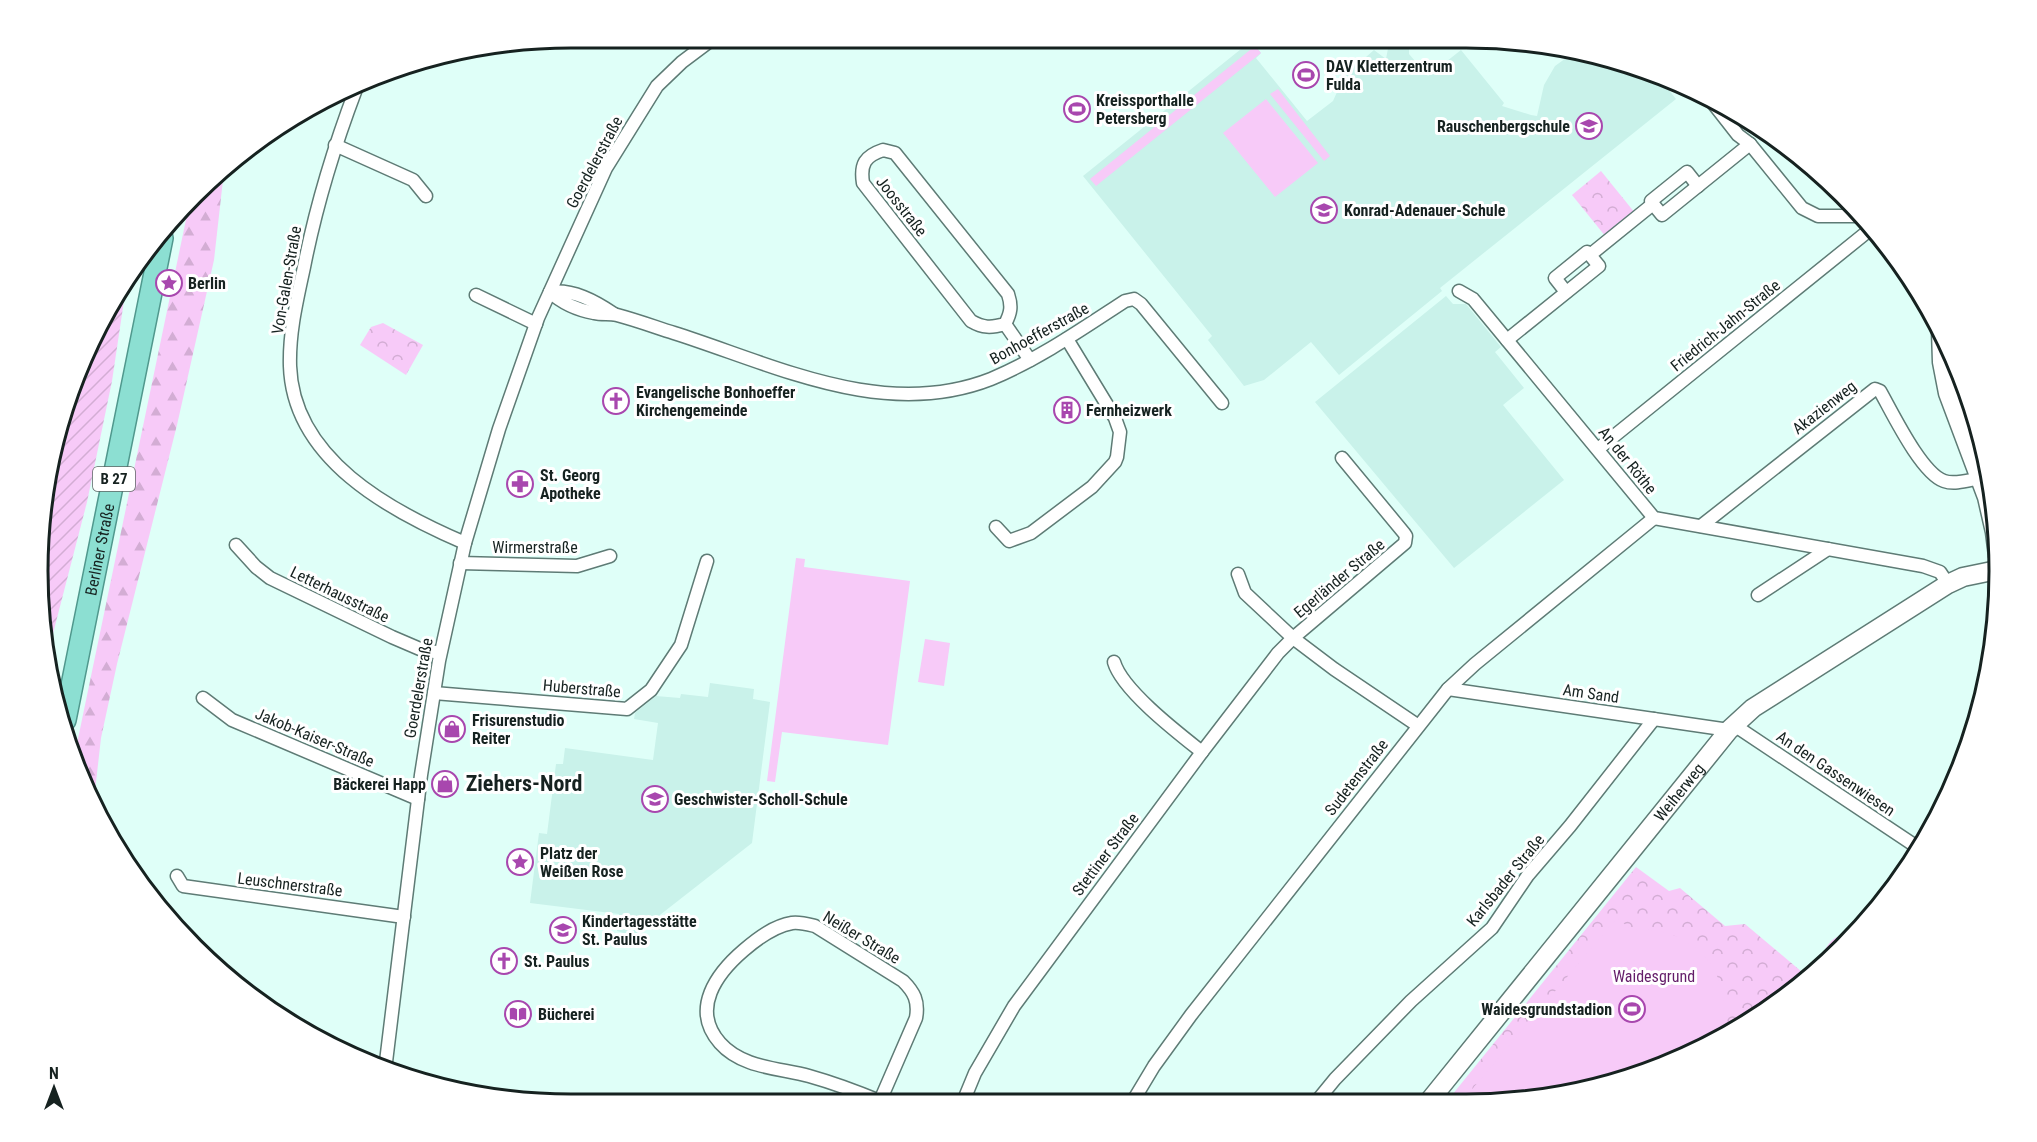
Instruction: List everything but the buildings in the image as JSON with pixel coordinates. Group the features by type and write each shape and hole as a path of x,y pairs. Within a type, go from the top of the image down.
{"highway":[{"name":"Berliner Straße","path":"67,710 160,248"}],"main road":[{"path":"1942,355 1948,393 1976,459"},
{"name":"Weiherweg","path":"1435,1094 1731,727 1753,708 1948,584 1963,577 1989,572"}],"street":[{"name":"Goerdelerstraße","path":"386,1060 418,799 440,653 465,543 499,429 536,324 606,168 643,107 666,77 702,48"},
{"name":"Von-Galen-Straße","path":"353,96 335,145 315,211 292,325 290,366 297,406 321,448 344,471 397,510 465,543"},
{"path":"1723,116 1738,135 1750,144 1802,208 1818,216 1850,216"},
{"path":"1698,186 1687,172 1651,201 1662,215 1698,186 1750,144"},
{"path":"335,145 413,180 426,196"},
{"name":"Joosstraße","path":"883,150 895,153 1008,294 1012,304 1005,324 981,327 971,321 863,183 861,171 864,160 883,150"},
{"path":"1590,255 1653,204"},
{"name":"Friedrich-Jahn-Straße","path":"1598,449 1865,234"},
{"path":"1507,340 1599,266 1587,252 1555,278 1566,292"},
{"name":"An der Röthe","path":"1459,291 1473,300 1654,518 1933,568 1940,572 1948,584"},
{"name":"Bonhoefferstraße","path":"550,292 560,301 586,310 615,315 832,386 861,391 912,393 955,389 990,379 1030,360 1131,299 1138,301 1222,403"},
{"path":"476,295 536,324"},
{"path":"1005,324 1030,360"},
{"path":"996,527 1010,541 1031,533 1092,487 1118,457 1120,432 1115,418 1067,339"},
{"name":"Akazienweg","path":"1701,526 1875,389 1880,391 1913,450 1935,476 1951,483 1979,470"},
{"name":"Egerländer Straße","path":"1293,638 1407,540 1404,533 1342,458"},
{"name":"Sudetenstraße","path":"1137,1094 1154,1066 1191,1015 1448,689 1474,664 1654,518"},
{"name":"Letterhausstraße","path":"236,545 256,567 270,578 382,633 420,649 440,653"},
{"path":"1758,595 1828,549"},
{"name":"Wirmerstraße","path":"460,563 577,566 610,556"},
{"name":"Huberstraße","path":"434,693 627,708 651,690 681,645 707,561"},
{"path":"1238,574 1245,593 1293,638 1334,669 1418,725"},
{"name":"Stettiner Straße","path":"966,1094 975,1074 1014,1006 1202,752 1278,653 1293,638"},
{"path":"1114,662 1117,671 1138,696 1202,752"},
{"name":"Am Sand","path":"1448,689 1654,719 1731,727"},
{"name":"Jakob-Kaiser-Straße","path":"203,698 232,720 418,799"},
{"name":"Karlsbader Straße","path":"1323,1094 1411,1001 1492,928 1528,875 1570,826 1654,719"},
{"name":"An den Gassenwiesen","path":"1731,727 1912,844"},
{"name":"Leuschnerstraße","path":"177,876 183,886 404,917"},
{"name":"Neißer Straße","path":"859,1094 808,1076 752,1063 729,1051 719,1043 712,1032 708,1015 710,994 722,970 768,932 783,926 805,923 815,926 903,981 913,990 918,1009 916,1018 884,1094"}],"shaded area":[{"name":"Konrad-Adenauer-Schule","path":"1242,48 1257,48 1261,53 1256,58 1307,121 1333,101 1342,81 1340,75 1355,63 1358,64 1374,50 1386,59 1388,48 1409,48 1409,54 1428,76 1461,50 1504,103 1502,106 1537,116 1544,85 1555,66 1566,58 1634,76 1666,88 1676,99 1440,288 1442,291 1339,375 1311,342 1264,380 1244,386 1208,340 1212,336 1083,176"},
{"path":"1446,296 1453,304 1466,304 1501,347 1495,352 1524,388 1503,405 1564,480 1454,568 1315,402"},
{"name":"Geschwister-Scholl-Schule","path":"710,683 754,689 753,699 770,702 752,843 633,936 617,931 619,914 530,903 539,833 547,834 556,764 563,764 565,748 653,760 658,723 634,719 635,713 656,696 680,698 681,694 708,697"}],"green space":[{"path":"1253,48 1257,48 1261,53 1096,186 1090,179"},
{"path":"1278,89 1330,156 1324,161 1270,94"},
{"path":"1266,99 1318,163 1275,197 1223,133"},
{"path":"1601,171 1635,213 1606,237 1572,195"},
{"path":"223,181 214,260 177,425 117,664 101,738 95,787 77,742 187,217"},
{"path":"124,300 112,381 87,502 52,638 48,571 49,537 58,469 76,403 88,371"},
{"path":"383,323 423,345 406,375 360,345 371,327"},
{"path":"796,558 805,559 804,567 910,581 888,745 782,732 775,782 767,781"},
{"path":"925,639 950,643 944,686 918,682"},
{"name":"Waidesgrundstadion","path":"1636,867 1669,891 1680,888 1725,926 1745,924 1802,972 1757,1006 1727,1024 1666,1054 1634,1066 1568,1084 1534,1090 1453,1094"},
{"name":"Waidesgrundstadion","path":"1617,918 1632,930 1654,930 1674,935 1691,945 1706,958 1716,974 1722,992 1724,1013 1721,1027 1697,1040 1634,1066 1568,1084 1534,1090 1468,1094"},
{"path":"1840,936 1824,952 1829,943"},
{"path":"1775,987 1778,990 1763,1002"}],"place":[{"name":"DAV Kletterzentrum Fulda","path":"1306,75"},
{"name":"Kreissporthalle Petersberg","path":"1077,109"},
{"name":"Rauschenbergschule","path":"1589,126"},
{"name":"Konrad-Adenauer-Schule","path":"1324,210"},
{"name":"Berlin","path":"169,283"},
{"name":"Evangelische Bonhoeffer Kirchengemeinde","path":"616,401"},
{"name":"Fernheizwerk","path":"1067,410"},
{"name":"St. Georg Apotheke","path":"520,484"},
{"name":"Frisurenstudio Reiter","path":"452,729"},
{"name":"Bäckerei Happ","path":"445,784"},
{"name":"Geschwister-Scholl-Schule","path":"655,799"},
{"name":"Platz der Weißen Rose","path":"520,862"},
{"name":"Kindertagesstätte St. Paulus","path":"563,930"},
{"name":"St. Paulus","path":"504,961"},
{"name":"Waidesgrundstadion","path":"1632,1009"},
{"name":"Bücherei","path":"518,1014"}],"district":[{"name":"Ziehers-Nord","path":"524,783"}],"park label":[{"name":"Waidesgrund","path":"1654,976"}]}
